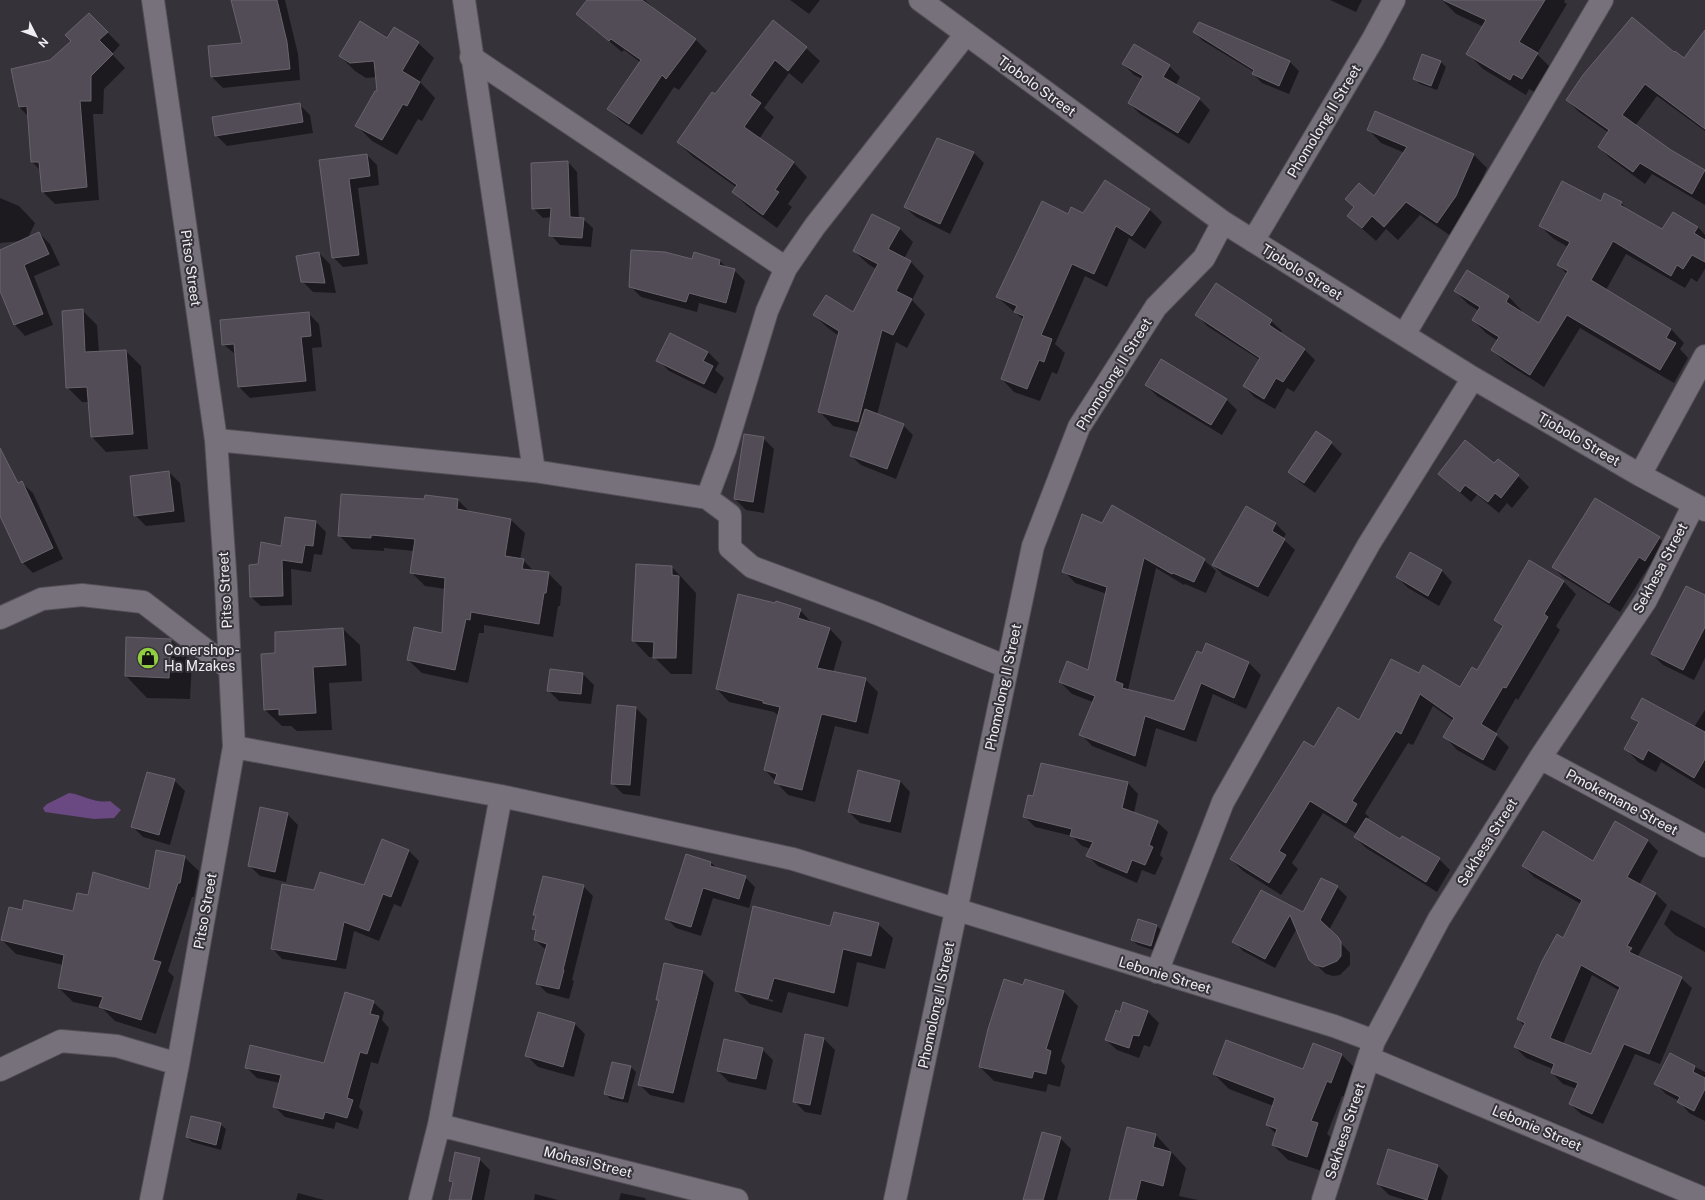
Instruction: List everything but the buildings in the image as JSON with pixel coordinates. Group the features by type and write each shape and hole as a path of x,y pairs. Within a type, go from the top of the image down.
{"street":[{"name":"Pitso Street","path":"151,1200 178,1064 234,747 226,585 216,440 153,0"},
{"path":"464,0 471,57 534,471"},
{"name":"Tjobolo Street","path":"920,0 1223,222 1473,378 1640,475 1700,507"},
{"name":"Phomolong II Street","path":"1253,241 1373,39 1394,0"},
{"path":"1404,336 1602,0"},
{"path":"707,498 725,450 767,311 786,268 815,226 966,34"},
{"path":"471,57 786,268"},
{"name":"Phomolong II Street","path":"895,1200 1032,546 1079,427 1156,308 1204,258 1223,222"},
{"path":"1640,475 1705,356"},
{"path":"1157,972 1223,802 1369,544 1473,378"},
{"path":"216,440 534,471 707,498 730,515 730,548 752,567 873,612 1007,667"},
{"name":"Sekhesa Street","path":"1323,1200 1371,1049 1438,919 1540,758 1646,600 1700,507"},
{"path":"0,618 42,599 75,595 143,602 229,668"},
{"name":"Lebonie Street","path":"234,747 501,796 793,859 1334,1026 1371,1049 1705,1199"},
{"name":"Pmokemane Street","path":"1540,758 1705,846"},
{"path":"420,1200 439,1125 501,796"},
{"path":"0,1070 61,1041 116,1046 178,1064"},
{"name":"Mohasi Street","path":"439,1125 737,1200"}],"shaded area":[{"path":"69,793 99,801 110,801 121,810 114,818 94,819 45,812 43,808 47,804"}],"place":[{"name":"Conershop- Ha Mzakes","path":"148,658"}]}
